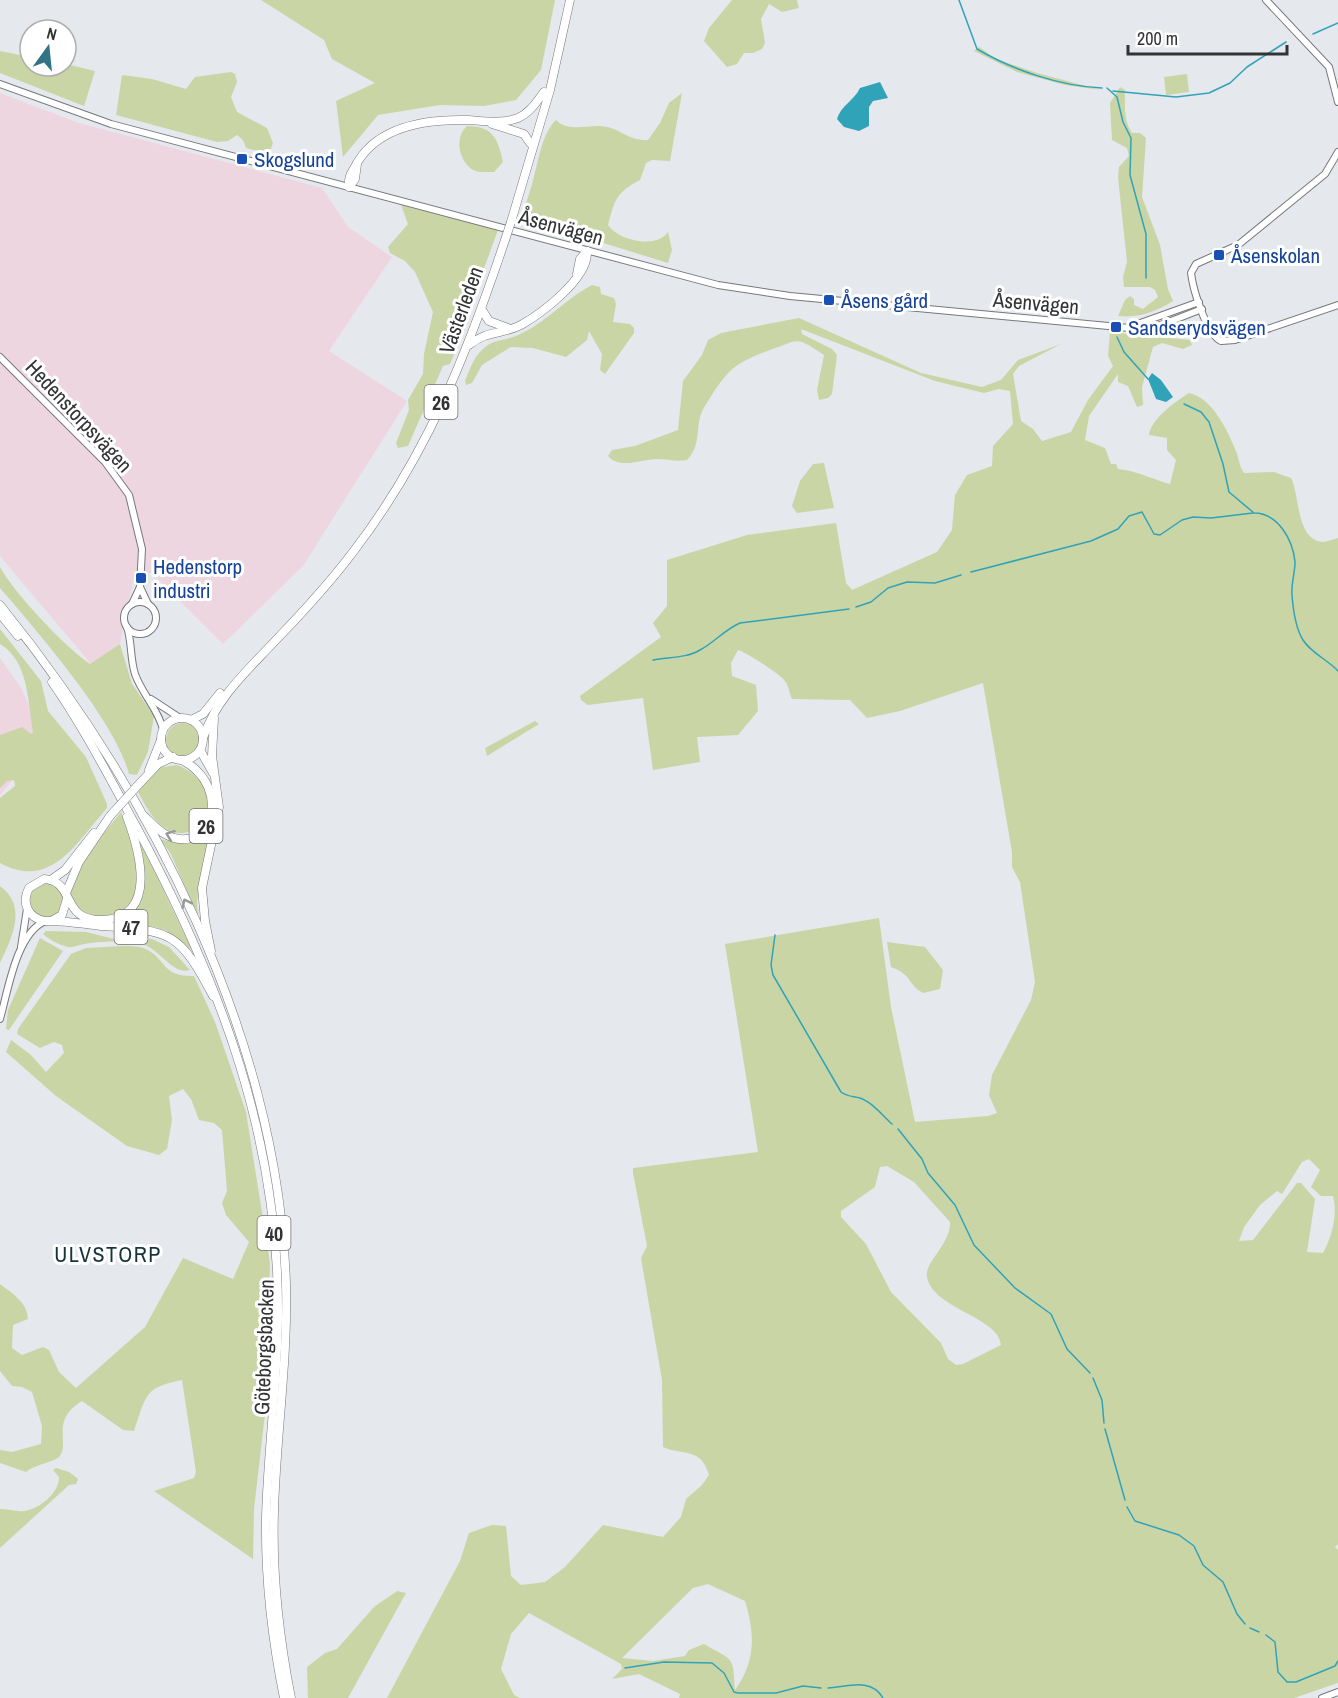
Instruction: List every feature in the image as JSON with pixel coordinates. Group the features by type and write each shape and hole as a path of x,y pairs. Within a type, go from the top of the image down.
{"highway":[{"name":"Västerleden","path":"203,738 216,707 229,690 333,578 377,520 424,443 482,310 504,240 544,92 565,0"},
{"name":"Västerleden","path":"509,221 544,111 570,0"},
{"path":"349,187 349,175 373,142 395,130 430,122 518,118 530,110 544,92"},
{"path":"482,121 517,130 524,134 530,143"},
{"name":"Västerleden","path":"191,720 203,714 330,575 394,488 438,410 504,240"},
{"path":"468,346 489,333 512,328 557,299 587,260 587,251"},
{"path":"482,310 494,324 512,328"},
{"name":"26","path":"0,605 71,699 139,810 158,829 173,837 194,836 206,828 212,813 212,791 199,771 182,760 173,758"},
{"path":"0,614 69,706 118,793 139,859 141,885 137,899 118,916 97,920 76,913 62,887 51,880"},
{"path":"215,970 205,921 202,888 219,807 211,742 216,707"},
{"path":"110,816 79,862 62,915 48,921 34,917 27,909 25,899 29,888 38,881 51,880 65,870 85,844 142,780 162,761 173,758 164,748 163,729 173,720 180,718 191,720 201,729 203,738"},
{"name":"26","path":"200,750 203,738"},
{"path":"142,780 162,739"},
{"path":"182,760 192,757 200,750 215,777"},
{"name":"40","path":"118,793 192,938 225,1018"},
{"name":"40","path":"139,810 190,912 215,970"},
{"name":"47","path":"48,921 133,927 168,936 192,957 225,1018"},
{"name":"Göteborgsbacken","path":"215,970 253,1081 270,1150 282,1227 286,1332 274,1509 274,1559 278,1615 291,1698"},
{"name":"Göteborgsbacken","path":"225,1018 254,1111 274,1225 278,1320 266,1550 271,1615 284,1698"}],"street":[{"path":"1266,0 1329,67 1338,102"},
{"name":"Åsenvägen","path":"0,84 111,124 587,251 755,292 1128,328 1152,327 1202,309"},
{"path":"1338,152 1325,174 1238,245 1192,267 1192,279 1199,302 1213,335 1221,341 1228,342 1338,305"},
{"name":"Åsenvägen","path":"1128,328 1199,302"},
{"name":"Hedenstorpsvägen","path":"0,357 105,462 129,495 142,542 140,587 132,604"},
{"path":"132,642 151,630 156,622 155,612 148,604 140,587"},
{"path":"148,604 140,602 132,604 125,613 132,642 132,666 163,729"},
{"path":"127,627 134,633 142,634"},
{"path":"148,697 180,718"},
{"path":"0,1019 21,950 27,909"},
{"path":"21,950 34,927 48,921"},
{"path":"1322,1698 1338,1692"}],"shaded area":[{"path":"0,93 79,123 322,188 348,227 392,257 329,351 407,401 303,566 223,644 152,573 134,576 120,644 91,664 0,556"},
{"path":"0,658 21,688 33,714 34,742 21,770 0,795"}],"green space":[{"path":"261,0 555,0 541,70 516,100 484,106 440,105 378,115 343,157 336,101 375,83 332,59 324,40"},
{"path":"732,0 797,0 799,8 782,12 769,4 761,19 765,43 762,49 753,53 744,53 737,64 727,67 704,41 709,28"},
{"path":"979,47 996,59 1037,73 1101,90 1065,85 1017,72 974,51"},
{"path":"0,51 18,55 18,78 78,78 78,67 95,71 84,106 0,73"},
{"path":"231,72 235,74 237,82 231,97 237,112 267,128 273,143 269,154 246,148 243,140 237,135 228,141 217,142 116,115 122,75 152,79 186,89 195,77"},
{"path":"1187,74 1189,92 1166,95 1164,77"},
{"path":"1120,87 1125,90 1125,112 1129,128 1132,133 1140,133 1146,138 1142,197 1160,245 1168,289 1173,301 1147,313 1133,316 1118,316 1125,300 1130,296 1134,299 1134,305 1143,309 1158,297 1155,290 1150,287 1124,287 1123,277 1127,262 1118,177 1119,167 1129,156 1127,148 1112,140 1110,103"},
{"path":"682,93 670,161 652,160 646,163 640,180 621,193 608,225 620,235 638,241 656,240 668,232 672,250 668,263 597,241 575,239 518,222 529,195 546,135 556,120 574,127 612,128 636,139 648,140 660,123 669,103"},
{"path":"467,126 483,128 493,135 503,162 494,172 472,170 463,158 460,141"},
{"path":"401,205 498,230 478,285 465,302 469,319 450,364 443,366 408,446 398,448 396,443 409,410 408,400 423,374 424,354 433,312 415,272 405,261 390,253 388,247 408,224"},
{"path":"592,285 600,287 601,294 614,298 616,304 613,322 630,324 634,328 634,333 605,374 600,370 602,354 589,331 587,340 566,357 533,348 511,347 482,365 472,383 466,385 465,381 474,360 487,346 528,330"},
{"path":"799,318 921,373 982,387 1001,380 1018,360 1061,344 1019,366 1013,374 1021,421 1033,429 1042,441 1071,432 1088,400 1113,366 1108,356 1110,332 1190,340 1192,345 1183,349 1162,343 1153,347 1142,387 1143,405 1137,407 1128,386 1118,382 1118,374 1089,416 1085,440 1105,448 1111,464 1116,464 1118,469 1170,484 1176,460 1167,450 1167,438 1149,435 1154,423 1165,411 1189,393 1197,396 1212,408 1223,424 1244,473 1274,472 1291,478 1300,516 1308,534 1315,540 1324,542 1338,538 1338,1544 1335,1547 1338,1550 1338,1683 1294,1698 679,1698 680,1694 639,1674 612,1679 622,1669 621,1664 529,1613 511,1634 501,1669 514,1695 520,1698 387,1698 460,1561 469,1533 492,1525 506,1526 511,1576 521,1585 545,1582 565,1567 603,1525 663,1537 681,1517 686,1499 702,1485 709,1475 706,1466 696,1456 663,1447 662,1380 641,1258 647,1246 633,1168 758,1152 725,944 879,918 891,1007 915,1122 988,1116 997,1113 989,1095 992,1075 1031,1000 1035,982 1020,882 1012,867 1012,852 983,683 900,711 867,718 850,700 792,699 782,678 738,650 731,663 732,676 756,685 758,711 738,735 697,737 700,762 653,770 643,698 588,705 581,700 580,696 661,637 653,623 667,606 667,560 747,535 836,523 846,583 852,590 937,552 952,530 955,495 967,475 992,466 993,446 1013,424 1010,391 999,389 984,393 935,381 801,329 802,334 832,349 837,355 832,394 828,398 819,400 817,390 824,355 802,342 793,342 744,361 725,376 702,411 696,445 687,460 658,459 625,463 608,456 612,450 635,446 678,430 683,381 702,355 708,340 721,333","holes":["1309,1159 1320,1170 1311,1187 1321,1196 1333,1196 1335,1210 1333,1225 1323,1253 1307,1252 1315,1199 1301,1183 1297,1183 1253,1240 1239,1241 1244,1227 1260,1205 1277,1191 1282,1194 1302,1162","887,1166 914,1182 950,1222 946,1238 929,1265 927,1277 932,1288 941,1297 989,1327 997,1335 1001,1345 963,1364 956,1365 948,1359 941,1343 891,1292 866,1244 841,1217 841,1211 875,1187 880,1167","708,1584 745,1601 751,1625 752,1647 747,1668 735,1690 734,1670 730,1660 704,1644 689,1650 685,1656 653,1661 622,1658 693,1588"]},
{"path":"824,463 834,508 797,513 792,506 800,481 813,464"},
{"path":"0,567 41,619 90,664 120,644 132,684 154,716 148,752 137,775 129,774 109,729 74,678 0,588"},
{"path":"0,629 41,681 48,711 86,757 107,804 107,808 73,848 48,867 34,871 18,870 0,863 0,798 15,786 14,780 7,781 0,788 0,735 22,727 31,734 33,732 26,684 17,661 10,651 0,644"},
{"path":"535,721 539,724 487,756 485,748"},
{"path":"183,723 195,728 200,740 195,752 183,757 171,752 166,740 171,728"},
{"path":"177,765 194,775 204,788 208,802 206,815 199,825 189,832 176,833 158,823 138,792 158,768"},
{"path":"121,812 135,849 138,868 137,888 132,900 123,909 111,915 85,914 76,908 70,898 71,884 86,855"},
{"path":"210,831 197,901 198,917 171,854 160,839 186,842 198,839"},
{"path":"139,839 192,950 167,931 154,927 112,923 129,914 143,866"},
{"path":"47,883 59,888 64,900 59,912 47,917 35,912 30,900 35,888"},
{"path":"0,886 9,894 14,903 15,923 0,963"},
{"path":"46,931 86,932 114,939 152,939 169,947 190,970 177,969 146,945 102,942 68,947 58,944 43,934"},
{"path":"40,938 63,951 9,1030 6,1029 8,1010"},
{"path":"887,942 925,947 943,970 940,989 923,993 907,976 891,967"},
{"path":"122,946 146,949 170,971 184,976 194,976 215,1022 246,1112 270,1263 266,1405 254,1509 253,1559 154,1491 194,1478 196,1472 182,1380 160,1386 148,1395 134,1431 123,1430 82,1401 66,1416 63,1424 62,1452 57,1459 26,1472 0,1463 0,1450 12,1452 41,1444 42,1426 32,1392 22,1387 12,1386 0,1371 0,1284 18,1299 27,1313 28,1319 13,1325 12,1348 22,1355 43,1347 49,1350 59,1372 76,1388 145,1327 183,1258 233,1279 249,1242 226,1215 222,1203 227,1191 222,1130 214,1123 199,1120 191,1099 183,1089 169,1096 172,1120 167,1149 159,1155 127,1146 56,1096 6,1052 11,1040 31,1055 46,1072 64,1053 62,1045 54,1042 40,1048 17,1034 18,1029 71,954 86,948"},
{"path":"56,1468 69,1472 78,1479 76,1484 69,1485 0,1548 0,1509 24,1511 42,1504 56,1489 59,1477 53,1470"},
{"path":"397,1591 406,1593 348,1698 308,1698 307,1667 325,1653 337,1649 374,1607"}],"water":[{"path":"880,82 888,98 873,101 869,107 869,126 859,131 844,127 837,119 841,110 860,88"},
{"path":"1152,373 1161,380 1173,397 1166,402 1156,399 1148,379"}],"waterway":[{"path":"959,0 977,49 1037,76 1069,84 1102,88"},
{"path":"1313,34 1338,23"},
{"path":"1113,91 1176,97 1209,93 1230,83 1247,67 1286,42"},
{"path":"1107,88 1117,97 1123,122 1131,138 1130,175 1146,234 1146,278"},
{"path":"1117,337 1124,352 1148,379"},
{"path":"1184,404 1201,412 1209,422 1223,464 1229,492 1254,513 1263,514 1283,529 1294,554 1292,595 1298,630 1306,645 1338,671"},
{"path":"971,572 1091,541 1118,529 1129,516 1142,512 1154,534 1160,535 1182,520 1193,517 1211,518 1253,513"},
{"path":"856,607 871,602 888,588 907,582 935,583 961,575"},
{"path":"653,660 695,653 740,623 849,609"},
{"path":"775,935 771,965 773,975 841,1092 869,1102 892,1124"},
{"path":"898,1129 922,1159 928,1173 955,1205 974,1245 1015,1288 1051,1314 1067,1349 1090,1373"},
{"path":"1093,1378 1102,1400 1104,1423"},
{"path":"1105,1429 1125,1500"},
{"path":"1127,1507 1135,1521 1179,1535 1194,1546 1203,1565 1223,1582 1237,1614 1245,1624"},
{"path":"1250,1628 1259,1632"},
{"path":"1266,1635 1275,1642 1278,1672 1287,1682 1296,1682 1335,1666 1338,1661"},
{"path":"625,1668 664,1662 712,1663 724,1673 734,1692 738,1693 776,1693 803,1686 821,1688"},
{"path":"828,1688 865,1685 872,1687 883,1698"}],"place":[{"name":"Skogslund","path":"242,159"},
{"name":"Åsenskolan","path":"1219,255"},
{"name":"Åsens gård","path":"829,300"},
{"name":"Sandserydsvägen","path":"1116,327"},
{"name":"Hedenstorp industri","path":"141,578"}],"district":[{"name":"ULVSTORP","path":"108,1254"}]}
